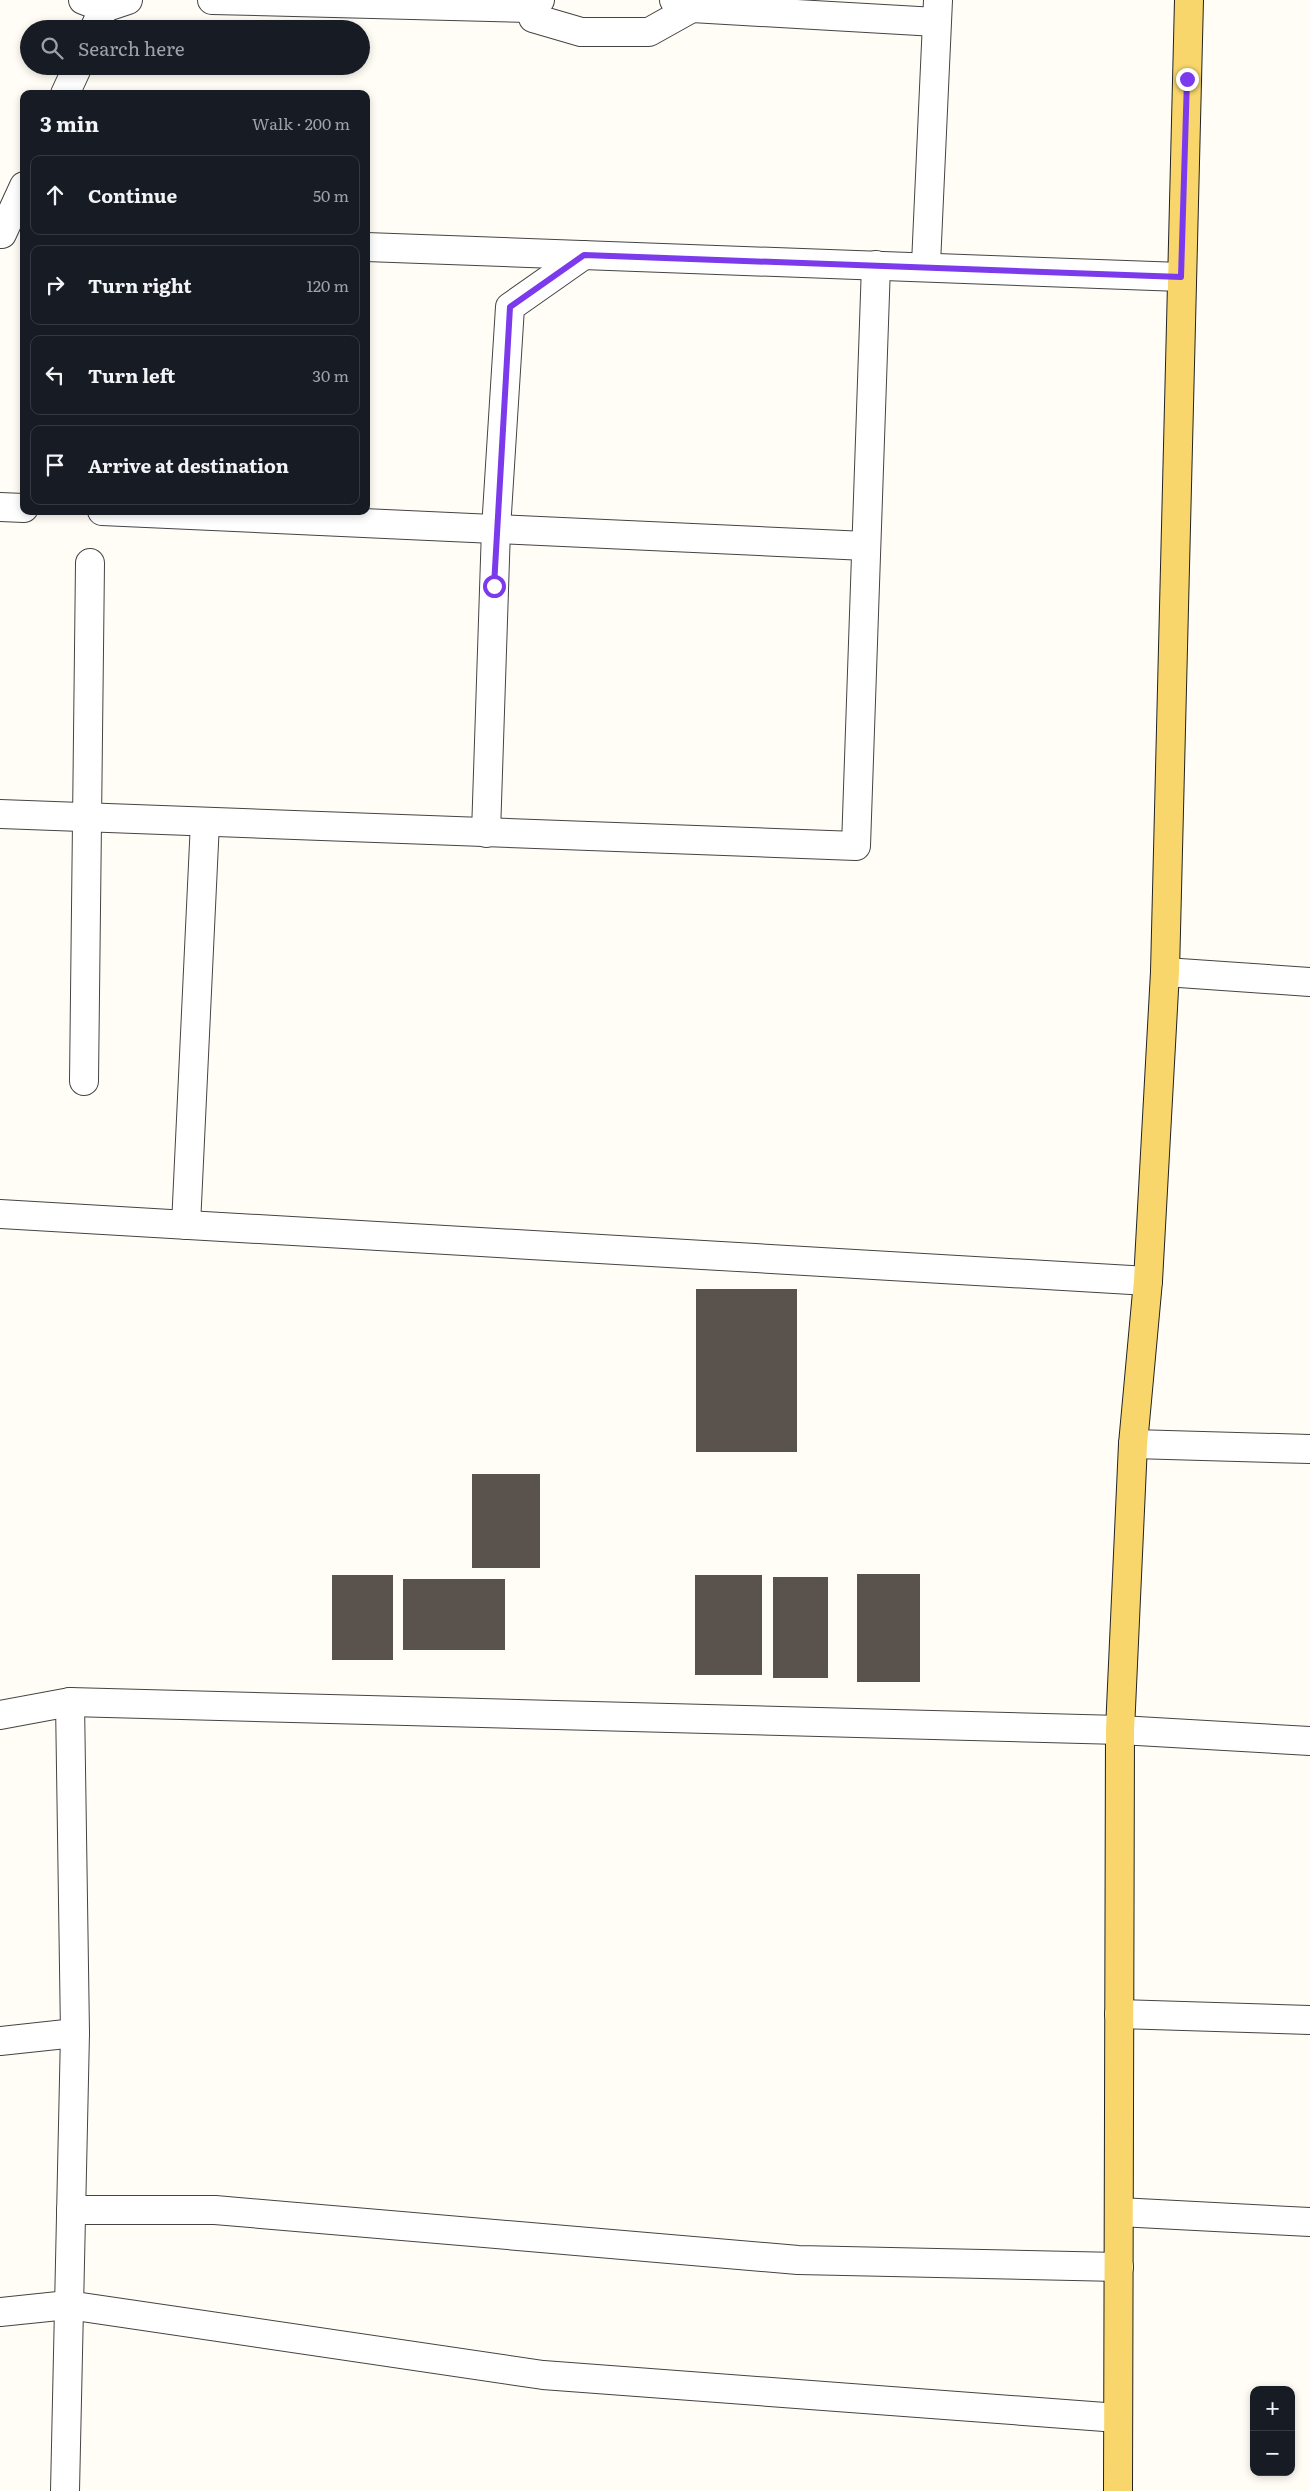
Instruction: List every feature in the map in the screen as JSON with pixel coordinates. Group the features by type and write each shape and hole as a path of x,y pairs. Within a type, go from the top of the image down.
{"main road":[{"path":"1118,2491 1120,1730 1133,1444 1148,1281 1165,972 1189,0"}],"street":[{"path":"212,0 535,4 533,18 580,32 649,32 683,4 937,11 926,264 922,267"},
{"path":"67,90 74,75"},
{"path":"9,234 20,199"},
{"path":"370,247 1181,277"},
{"path":"486,833 496,529 510,307 584,255"},
{"path":"0,814 856,846 876,265"},
{"path":"0,507 20,508"},
{"path":"190,515 866,546"},
{"path":"84,1080 90,563"},
{"path":"186,1225 205,822"},
{"path":"1165,972 1310,982"},
{"path":"0,1214 1148,1281"},
{"path":"1133,1444 1310,1449"},
{"path":"65,2491 75,2034 70,1702"},
{"path":"0,1715 70,1702 1120,1730 1310,1741"},
{"path":"1119,2014 1310,2020"},
{"path":"0,2041 75,2034"},
{"path":"71,2210 215,2210 798,2260 1119,2267"},
{"path":"1119,2212 1310,2222"},
{"path":"0,2312 68,2305 543,2375 1118,2418"}],"building":[{"path":"696,1289 797,1289 797,1452 696,1452"},
{"path":"472,1474 540,1474 540,1568 472,1568"},
{"path":"857,1574 920,1574 920,1682 857,1682"},
{"path":"332,1575 393,1575 393,1660 332,1660"},
{"path":"695,1575 762,1575 762,1675 695,1675"},
{"path":"773,1577 828,1577 828,1678 773,1678"},
{"path":"403,1579 505,1579 505,1650 403,1650"}],"route":[{"path":"494,586 510,307 584,255 1181,277 1187,79"}]}
